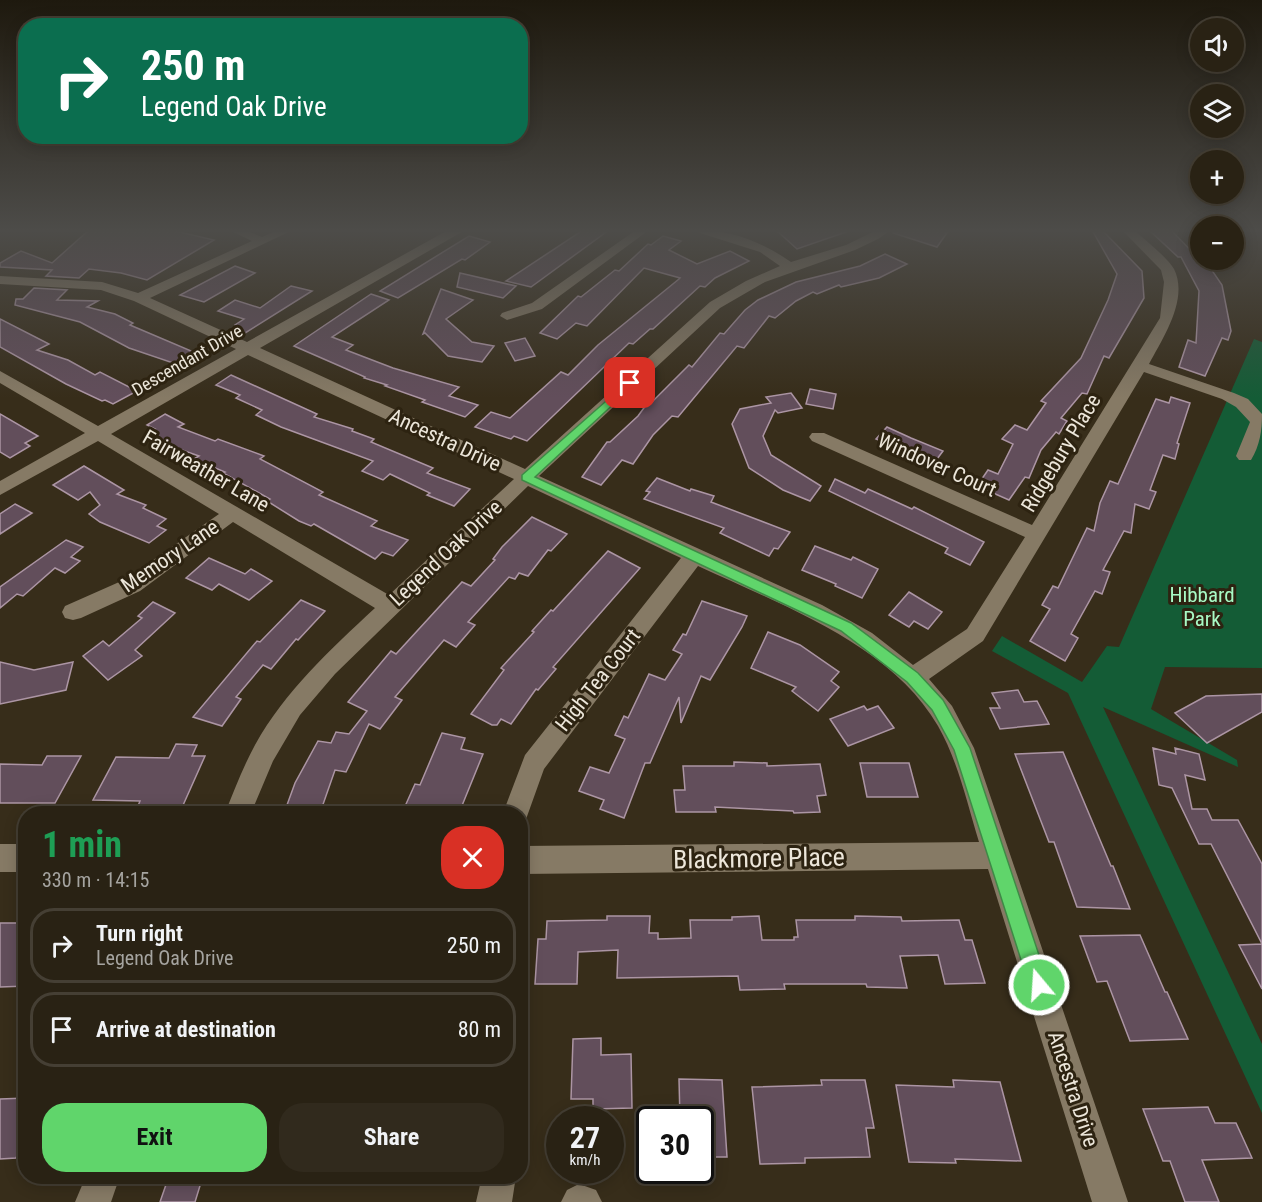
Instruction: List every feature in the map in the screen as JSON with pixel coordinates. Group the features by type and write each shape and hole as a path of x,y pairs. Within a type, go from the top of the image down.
{"street":[{"name":"Ancestra Drive","path":"102,286 139,298 846,627 913,677 938,705 962,748 1110,1202"},
{"path":"139,298 165,286"},
{"name":"Descendant Drive","path":"0,489 356,286"},
{"path":"507,316 537,306 565,286"},
{"name":"Legend Oak Drive","path":"241,806 263,754 292,708 327,667 527,477 715,305 746,286"},
{"name":"Ridgebury Place","path":"913,677 975,635 1038,535 1167,318 1171,286"},
{"path":"1140,366 1242,403 1259,421 1245,456"},
{"name":"Fairweather Lane","path":"0,376 390,606"},
{"name":"Windover Court","path":"818,437 1038,535"},
{"name":"Memory Lane","path":"73,612 133,585 233,513"},
{"name":"High Tea Court","path":"519,806 534,763 695,555"},
{"name":"Blackmore Place","path":"528,860 997,855"},
{"path":"0,858 18,858"},
{"path":"93,1202 100,1184"},
{"path":"494,1202 497,1184"},
{"path":"579,1202 584,1202"}],"green space":[{"name":"Hibbard Park","path":"1254,339 1262,342 1262,668 1165,667 1151,709 1237,760 1238,767 1103,707 1262,1044 1262,1113 1068,693 992,651 1002,636 1082,682 1107,646 1119,647"}],"building":[{"path":"197,286 232,286 204,302 180,295"},
{"path":"291,286 312,291 242,335 235,325 244,319 218,311 235,300 260,308"},
{"path":"388,286 418,286 398,298 380,291"},
{"path":"457,286 516,286 503,298"},
{"path":"595,286 626,286 587,326 576,323 557,339 540,333 578,296 581,297"},
{"path":"670,286 700,286 653,329 633,344 629,343 527,441 514,436 511,439 475,427 491,412 510,418 561,372 568,375 598,345"},
{"path":"787,286 836,286 817,294 813,292 796,301 775,318 769,316 744,348 737,346 678,417 672,416 653,435 633,464 622,460 601,485 582,477 607,442 610,442 638,416 649,401 652,402 689,365 692,367 720,333 724,334 745,310 758,300"},
{"path":"1113,286 1143,286 1144,298 1109,358 1104,356 1087,394 1082,393 1061,418 1067,421 1059,434 1056,432 1041,450 1029,478 1025,477 1009,500 977,486 988,470 998,474 1013,444 1002,439 1015,425 1027,430 1046,403 1041,401 1081,358"},
{"path":"1196,286 1222,286 1231,331 1228,340 1222,338 1205,376 1179,367 1188,340 1196,343 1199,291"},
{"path":"34,288 67,290 57,300 98,301 87,307 115,314 133,323 130,325 196,353 176,364 129,348 80,322 15,305 16,299 23,299"},
{"path":"441,289 473,300 446,319 472,342 494,346 482,362 448,356 425,333 423,334"},
{"path":"371,294 389,300 332,337 353,345 346,350 393,368 459,387 449,396 478,405 465,417 364,378 294,346"},
{"path":"0,319 49,344 37,350 68,360 95,375 100,372 137,391 113,404 66,384 0,347"},
{"path":"525,338 535,356 515,361 505,343"},
{"path":"231,375 317,414 314,417 353,429 352,431 374,439 371,442 433,468 427,473 470,489 454,506 427,495 430,493 390,474 383,480 362,471 373,461 281,427 256,415 262,410 236,398 240,395 216,385"},
{"path":"810,389 836,394 833,409 806,404"},
{"path":"791,393 802,408 778,413 775,410 763,436 771,455 821,486 810,501 783,490 749,468 732,424 740,409 771,403 766,397"},
{"path":"1171,397 1190,403 1177,443 1179,444 1175,459 1163,455 1150,490 1156,492 1149,509 1135,504 1131,533 1124,531 1103,570 1110,572 1102,594 1095,591 1071,634 1078,638 1065,661 1030,641 1050,609 1042,605 1053,586 1058,588 1087,528 1094,531 1100,503 1110,481 1118,484 1156,399 1169,403"},
{"path":"0,414 38,436 25,443 30,446 10,458 0,452"},
{"path":"165,414 184,424 178,427 264,456 260,459 323,492 319,495 377,521 371,526 408,540 393,556 382,552 375,559 314,524 311,526 299,521 267,501 270,499 223,473 225,472 194,459 199,456 173,447 175,446 149,432 155,429 147,425"},
{"path":"887,427 943,451 931,467 917,461 920,458 876,439"},
{"path":"84,466 124,490 117,494 146,505 143,508 166,519 157,526 166,530 149,543 100,522 89,514 100,505 90,492 78,500 53,485"},
{"path":"657,478 690,491 691,489 714,496 711,502 790,532 778,549 774,548 769,556 720,533 724,528 644,499 650,492 646,491"},
{"path":"835,479 865,493 868,489 912,509 914,507 984,542 970,565 945,553 948,548 829,491"},
{"path":"15,504 32,513 0,534 0,514"},
{"path":"532,517 567,534 551,551 548,550 528,576 519,573 515,579 509,577 468,622 475,625 456,647 444,640 395,697 402,700 380,729 369,724 346,772 335,770 322,806 287,805 295,783 318,741 331,743 336,732 349,734 367,711 348,702 391,651 396,654 462,582 471,586 495,560 493,559"},
{"path":"66,540 83,547 71,557 80,561 65,573 55,568 23,596 17,594 0,608 0,587"},
{"path":"815,546 851,560 853,557 878,569 862,598 802,570"},
{"path":"608,551 640,568 553,667 556,669 538,690 536,689 511,724 501,719 497,725 492,725 471,714 504,670 501,668 534,632 532,631"},
{"path":"209,558 245,574 251,569 272,581 249,600 219,584 212,590 186,578"},
{"path":"909,592 942,612 928,629 914,621 909,627 889,615"},
{"path":"301,600 325,611 298,640 296,639 271,669 263,665 236,697 241,699 222,726 193,717 257,641 260,642"},
{"path":"702,601 747,616 710,680 701,676 681,723 679,697 650,763 645,763 624,818 600,809 604,800 579,791 590,767 609,773 625,739 615,735 624,716 628,718 649,674 665,680 682,654 673,650 683,634 686,635"},
{"path":"153,602 175,613 135,650 142,656 108,680 83,656 103,641 109,646 142,618 138,616"},
{"path":"768,632 800,645 839,672 831,681 839,687 818,711 792,691 796,687 751,668"},
{"path":"0,662 34,670 73,662 66,690 0,704"},
{"path":"1018,690 1024,702 1037,701 1049,724 1000,729 990,708 1000,708 992,693"},
{"path":"1262,694 1262,712 1207,743 1175,713 1206,696"},
{"path":"864,706 867,710 878,706 894,728 848,746 830,719"},
{"path":"442,733 465,738 461,749 483,754 462,806 405,806 415,784 420,785"},
{"path":"176,744 197,745 192,756 205,756 183,806 138,806 140,801 93,800 116,757 169,758"},
{"path":"1153,748 1176,754 1175,748 1199,754 1205,780 1185,775 1192,809 1207,809 1212,820 1238,820 1262,864 1262,944 1211,844 1199,844 1172,788 1159,785"},
{"path":"1063,752 1130,909 1077,907 1054,842 1049,842 1015,754"},
{"path":"47,756 81,756 55,803 0,803 0,764 42,765"},
{"path":"734,762 767,763 767,766 820,764 826,795 817,796 820,812 794,813 793,811 715,807 716,812 676,812 674,790 685,790 683,766 734,766"},
{"path":"860,763 909,763 918,797 867,797"},
{"path":"607,916 650,916 649,933 658,933 658,939 691,938 690,920 732,920 732,917 759,916 762,940 794,940 794,937 798,937 796,920 855,920 855,916 901,917 902,921 959,920 965,940 972,940 985,983 945,984 938,955 900,956 907,988 867,987 866,984 784,984 785,989 740,990 738,976 617,978 618,950 578,952 577,984 535,984 538,939 546,939 547,921 607,920"},
{"path":"0,923 18,923 18,986 0,987"},
{"path":"1140,935 1188,1039 1130,1041 1107,981 1097,982 1080,936"},
{"path":"1262,944 1262,989 1239,945"},
{"path":"601,1038 601,1055 631,1054 632,1108 593,1106 593,1099 571,1099 573,1039"},
{"path":"679,1079 722,1080 727,1157 714,1157 714,1106 680,1106"},
{"path":"821,1080 865,1080 874,1128 866,1128 870,1157 805,1158 805,1163 760,1164 752,1087 822,1085"},
{"path":"953,1080 1000,1082 1021,1161 955,1159 956,1163 909,1162 896,1085 954,1087"},
{"path":"18,1098 18,1153 16,1158 0,1159 0,1099"},
{"path":"1208,1107 1215,1123 1236,1123 1252,1158 1202,1160 1219,1202 1185,1202 1170,1161 1163,1161 1143,1109"},
{"path":"166,1184 201,1184 195,1202 160,1202"}],"route":[{"path":"630,383 527,477 846,627 913,677 938,705 962,748 1039,985"}]}
